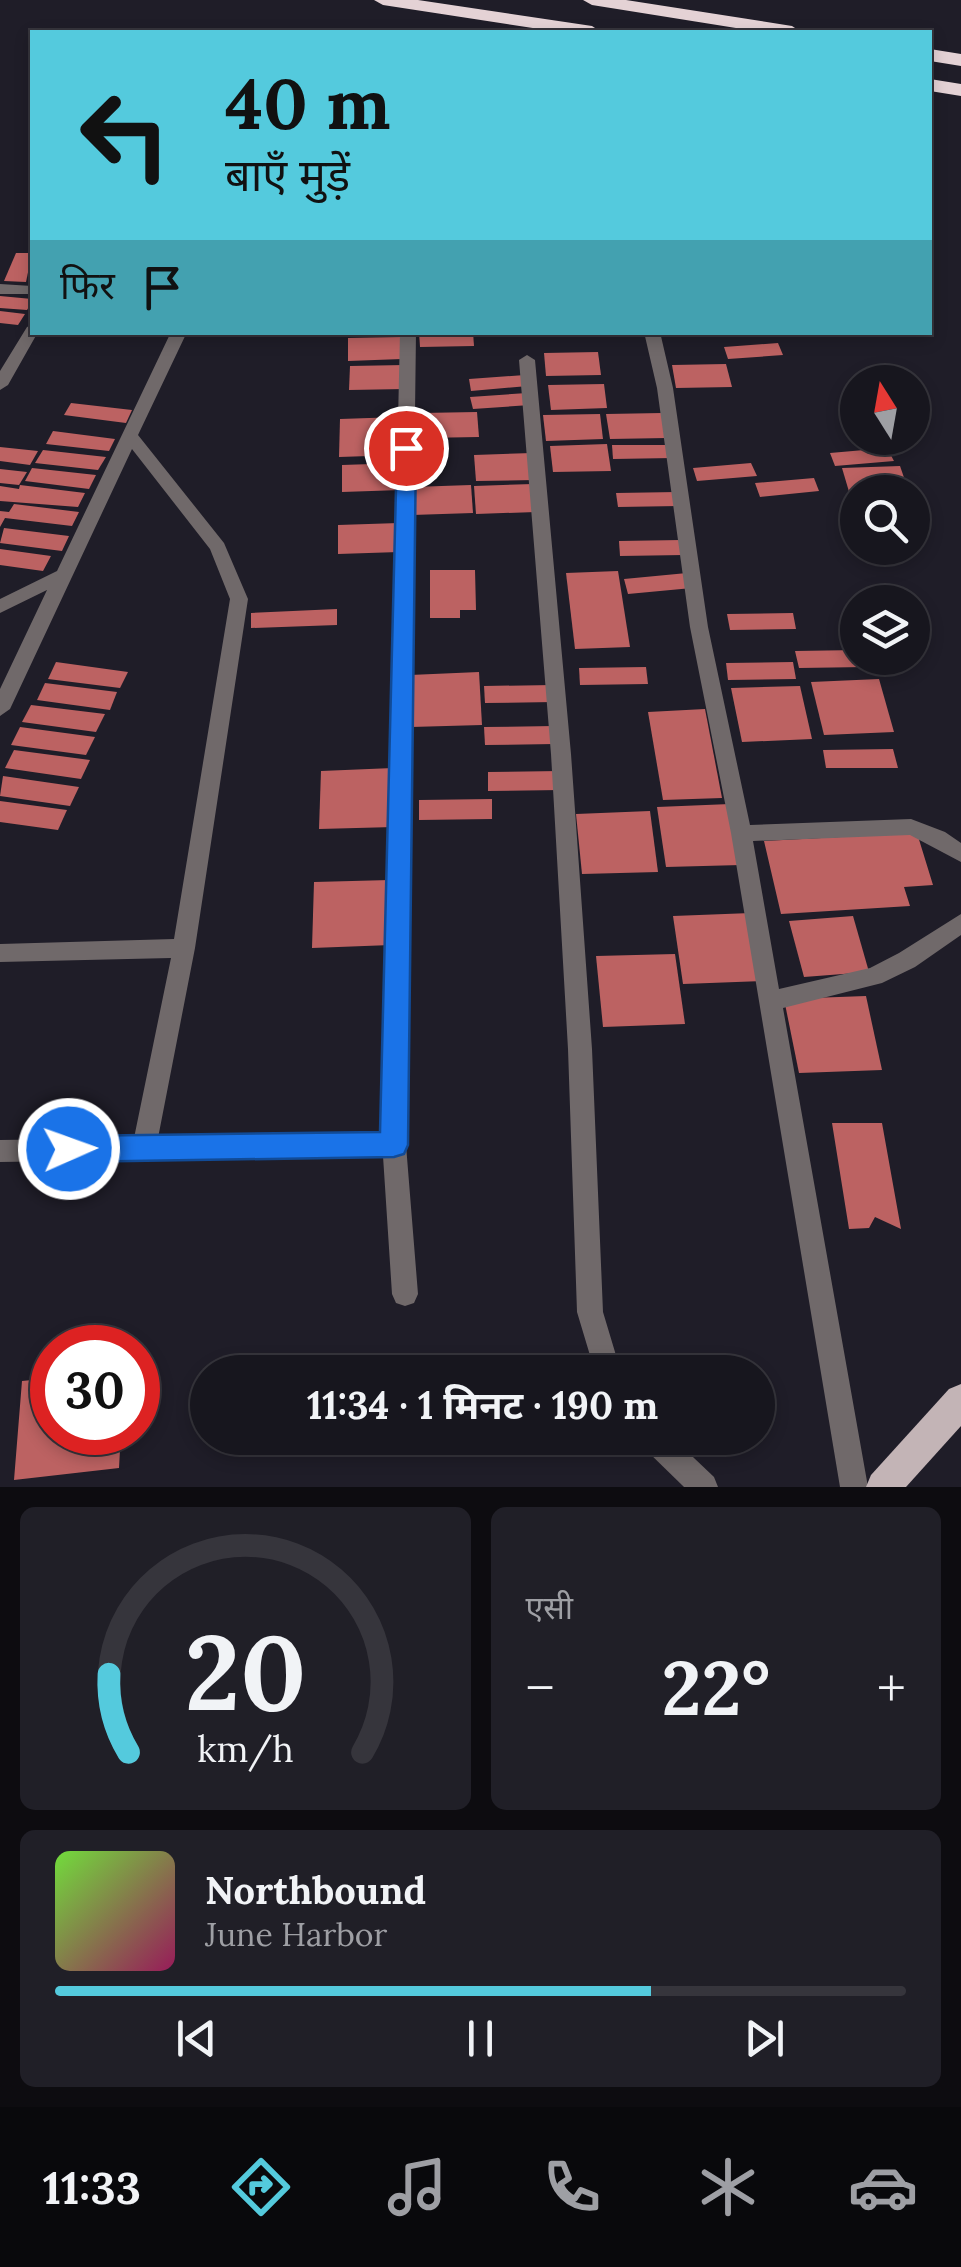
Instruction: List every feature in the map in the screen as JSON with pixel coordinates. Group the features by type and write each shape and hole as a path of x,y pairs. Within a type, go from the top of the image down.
{"highway":[{"path":"383,0 579,30"},
{"path":"592,0 780,30"},
{"path":"932,55 961,60"},
{"path":"932,85 961,90"}],"main road":[{"path":"883,1487 961,1401"}],"street":[{"path":"0,288 30,290"},
{"path":"0,385 30,333"},
{"path":"0,709 178,335"},
{"path":"405,1294 394,1145 408,335"},
{"path":"653,335 699,627 741,833 854,1487"},
{"path":"527,360 561,754 580,1049 590,1312 603,1355"},
{"path":"131,437 218,547 239,599 184,948 144,1146"},
{"path":"0,608 60,576"},
{"path":"741,833 911,827 938,838 961,854"},
{"path":"771,1001 874,976 907,960 961,923"},
{"path":"0,953 184,948"},
{"path":"0,1151 394,1145"},
{"path":"671,1455 704,1487"}],"building":[{"path":"16,253 30,253 26,282 4,281"},
{"path":"0,296 30,299 27,310 0,308"},
{"path":"0,311 25,314 18,325 0,323"},
{"path":"419,335 473,335 474,346 420,347"},
{"path":"402,337 402,359 348,361 348,338"},
{"path":"778,343 783,355 728,359 724,347"},
{"path":"598,352 601,375 546,376 544,353"},
{"path":"726,364 732,387 676,388 672,365"},
{"path":"404,365 405,389 349,390 350,366"},
{"path":"525,375 528,386 471,391 469,379"},
{"path":"604,384 607,408 551,410 548,385"},
{"path":"527,393 530,405 473,409 470,397"},
{"path":"71,403 132,410 126,423 64,415"},
{"path":"477,412 479,437 422,438 421,413"},
{"path":"662,413 667,438 610,439 606,414"},
{"path":"600,414 603,439 546,441 543,415"},
{"path":"399,417 400,455 339,457 340,419"},
{"path":"53,431 115,439 109,451 46,444"},
{"path":"607,444 611,471 553,472 550,446"},
{"path":"612,445 671,445 673,458 613,459"},
{"path":"0,447 38,451 30,465 0,461"},
{"path":"43,450 106,457 98,470 35,463"},
{"path":"532,453 535,480 476,481 474,455"},
{"path":"830,453 891,455 894,461 835,466"},
{"path":"401,463 401,490 342,492 342,465"},
{"path":"751,463 757,476 697,481 693,468"},
{"path":"900,466 903,475 844,475 842,468"},
{"path":"32,468 96,475 89,489 25,481"},
{"path":"0,469 27,472 19,485 0,483"},
{"path":"814,478 819,491 760,497 755,483"},
{"path":"533,484 536,512 476,514 474,486"},
{"path":"20,485 85,493 78,507 0,501 0,486 19,489"},
{"path":"471,485 473,513 412,515 412,487"},
{"path":"677,492 679,506 618,507 616,493"},
{"path":"14,504 79,512 72,526 5,518 0,527 0,511 9,512"},
{"path":"399,523 399,552 338,554 338,525"},
{"path":"4,528 69,536 62,551 0,543"},
{"path":"681,540 684,555 620,556 619,541"},
{"path":"0,549 51,556 43,571 0,565"},
{"path":"430,570 475,570 476,610 460,610 460,618 430,618"},
{"path":"618,571 630,647 575,649 566,573"},
{"path":"687,573 692,588 628,594 624,579"},
{"path":"337,609 337,625 251,628 251,613"},
{"path":"793,613 796,629 730,630 727,614"},
{"path":"840,650 840,667 799,668 795,651"},
{"path":"56,662 128,672 120,688 48,679"},
{"path":"793,662 796,679 728,680 726,663"},
{"path":"646,667 648,684 580,685 579,668"},
{"path":"479,672 482,725 411,727 410,675"},
{"path":"879,679 894,732 824,735 811,682"},
{"path":"45,683 117,692 110,710 37,700"},
{"path":"553,685 554,702 485,703 484,686"},
{"path":"800,686 812,739 742,742 731,688"},
{"path":"31,705 105,714 96,732 22,722"},
{"path":"705,709 722,798 663,800 648,712"},
{"path":"554,726 555,744 485,745 484,727"},
{"path":"20,727 95,737 86,755 11,745"},
{"path":"893,749 898,768 826,768 823,750"},
{"path":"14,750 90,760 81,779 5,768"},
{"path":"393,768 394,827 319,829 321,771"},
{"path":"560,771 561,790 488,791 488,772"},
{"path":"3,776 79,787 70,806 0,796"},
{"path":"492,799 492,819 419,820 419,800"},
{"path":"0,801 67,810 58,830 0,822"},
{"path":"730,804 741,865 666,867 657,807"},
{"path":"650,811 658,872 582,874 576,814"},
{"path":"917,833 933,885 904,887 910,906 781,914 764,841"},
{"path":"390,880 391,945 312,948 314,882"},
{"path":"751,913 763,981 683,984 673,916"},
{"path":"853,916 869,972 804,977 789,921"},
{"path":"675,954 685,1024 603,1027 596,956"},
{"path":"866,996 882,1070 799,1073 784,999"},
{"path":"832,1123 882,1123 901,1229 875,1217 869,1228 849,1229"},
{"path":"30,1380 30,1455 120,1455 119,1468 14,1480 22,1381"}],"route":[{"path":"69,1149 394,1145 406,448"}]}
